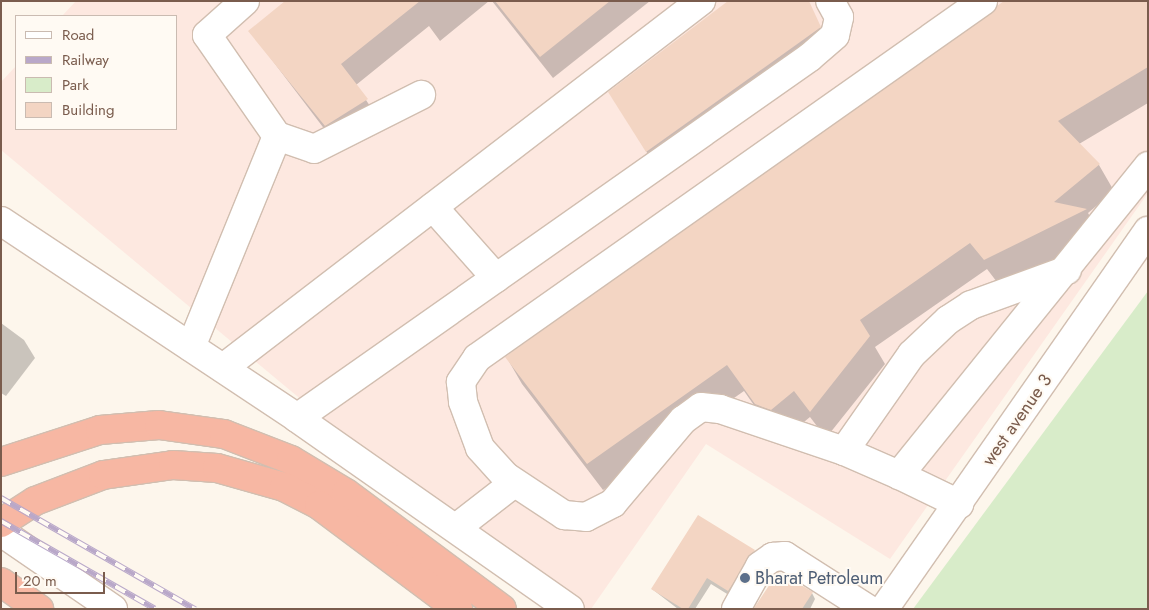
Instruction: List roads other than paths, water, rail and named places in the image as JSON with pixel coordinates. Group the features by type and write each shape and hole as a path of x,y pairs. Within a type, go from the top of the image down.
{"highway":[{"path":"1,462 100,430 159,425 224,434 291,460 346,493 502,609"},
{"path":"1,523 35,501 102,475 173,465 217,468 284,487 319,505 458,609"},
{"path":"1,582 39,609"}],"street":[{"path":"245,1 207,35 277,136 314,149 421,96"},
{"path":"223,368 701,1"},
{"path":"297,418 810,57 835,35 839,17 830,1"},
{"path":"958,504 844,451 701,407 683,420 613,503 586,517 564,515 514,483 480,448 463,402 461,382 477,358 983,1"},
{"path":"191,347 277,136"},
{"path":"899,475 1098,232 1148,166"},
{"path":"433,207 496,278"},
{"path":"1,221 297,418 570,609"},
{"name":"west avenue 3","path":"884,609 1148,231"},
{"path":"1098,232 1128,259"},
{"path":"844,451 912,354 948,320 971,305 1067,270"},
{"path":"456,528 514,483"},
{"path":"1,532 113,609"},
{"path":"736,609 760,566 773,557 785,556 868,609"}],"railway":[{"path":"1,498 195,609"},
{"path":"1,521 155,609"}],"place":[{"name":"Bharat Petroleum","path":"745,578"}]}
